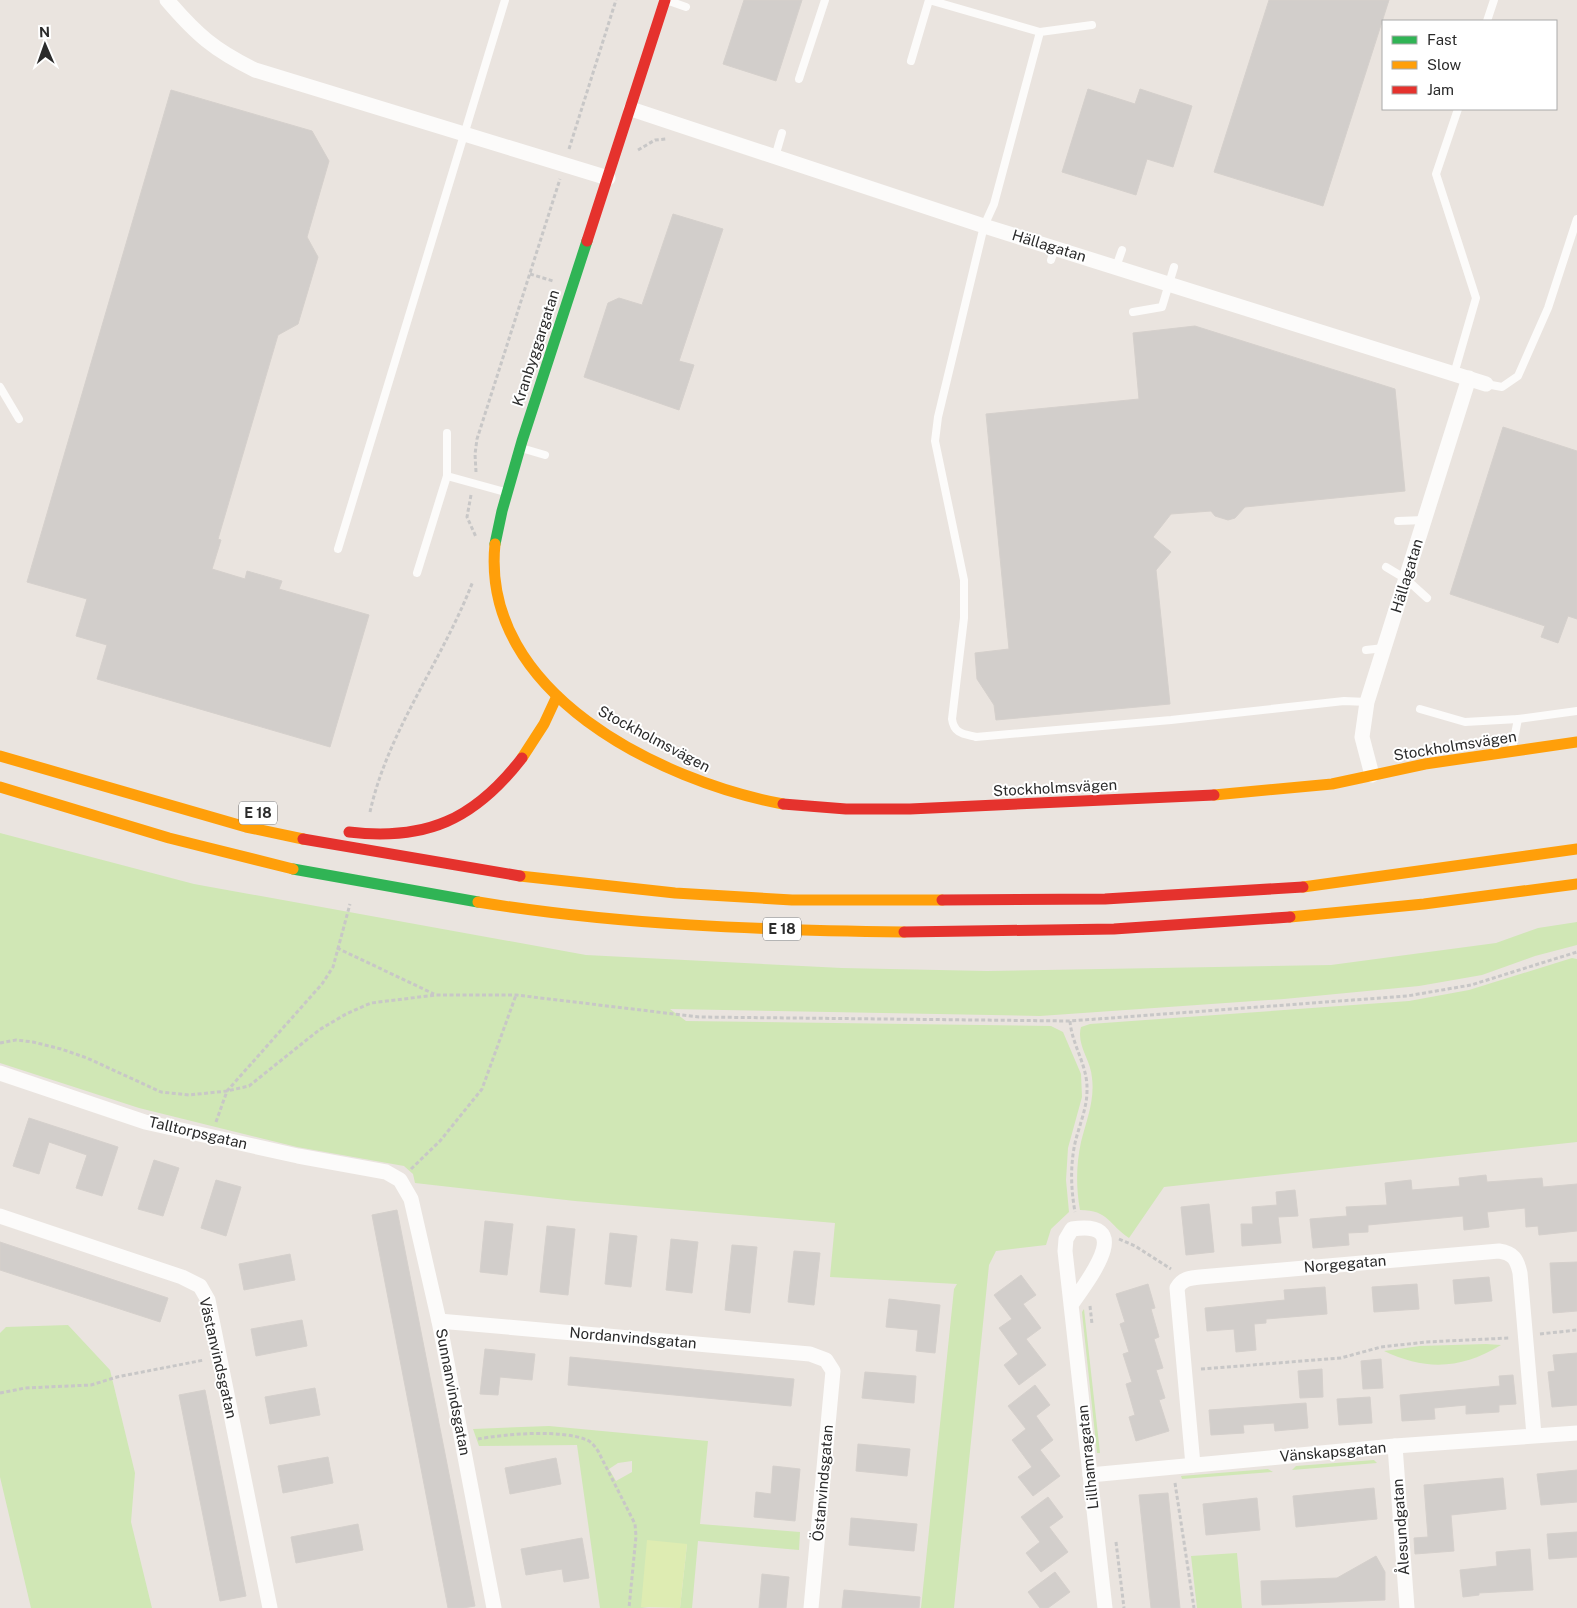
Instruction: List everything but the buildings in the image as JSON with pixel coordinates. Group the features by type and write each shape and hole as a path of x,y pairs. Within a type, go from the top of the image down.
{"main road":[{"name":"Kranbyggargatan","path":"557,696 537,676 516,650 502,621 494,578 494,549 497,524 520,447 665,0"},
{"name":"Stockholmsvägen","path":"557,696 595,727 709,786 776,802 817,807 984,806 1123,800 1324,786 1372,775 1577,742"},
{"path":"336,829 372,835 421,832 461,816 480,804 509,776 550,717 557,696"},
{"name":"E 18","path":"0,756 246,827 381,854 507,874 675,893 792,900 1105,900 1319,886 1577,849"},
{"name":"E 18","path":"0,787 148,833 335,878 502,906 659,924 847,932 1148,928 1238,922 1461,901 1577,884"},
{"path":"145,799 172,792"}],"street":[{"path":"167,0 196,33 228,57 254,70 608,178"},
{"name":"Hällagatan","path":"631,109 984,226 1053,254 1116,267 1486,384"},
{"name":"Hällagatan","path":"1372,775 1362,737 1368,702 1469,378"},
{"name":"Talltorpsgatan","path":"0,1073 145,1122 386,1172 400,1180"},
{"name":"Sunnanvindsgatan","path":"400,1180 411,1199 439,1321 494,1608"},
{"name":"Västanvindsgatan","path":"0,1216 182,1277 200,1286 208,1300 270,1608"},
{"name":"Lillhamragatan","path":"1071,1305 1103,1256 1104,1244 1101,1234 1093,1228 1072,1229 1066,1239 1065,1250 1071,1305 1105,1608"},
{"name":"Norgegatan","path":"1180,1282 1187,1279 1210,1276 1499,1251 1510,1253 1517,1260 1520,1273 1534,1435"},
{"path":"1180,1282 1177,1288 1193,1465"},
{"name":"Nordanvindsgatan","path":"439,1321 810,1354 826,1360"},
{"name":"Östanvindsgatan","path":"811,1608 833,1371 826,1360"},
{"name":"Vänskapsgatan","path":"1090,1475 1395,1446 1534,1435 1577,1434"},
{"name":"Ålesundgatan","path":"1395,1446 1407,1608"}],"lane":[{"path":"338,549 505,0"},
{"path":"665,0 686,7"},
{"path":"800,79 825,0"},
{"path":"911,61 929,0 1040,32 1092,25"},
{"path":"1486,20 1494,0"},
{"path":"1040,32 994,204 984,226 938,417 935,441 964,580 964,618 954,727 959,733 976,737 1171,720 1344,700 1368,702"},
{"path":"1454,374 1476,298 1436,174 1458,110"},
{"path":"775,156 782,133"},
{"path":"1486,384 1502,387 1518,376 1548,308 1577,219"},
{"path":"1116,267 1122,250"},
{"path":"1133,312 1162,307 1174,267"},
{"path":"0,387 19,419"},
{"path":"417,573 447,476 447,433"},
{"path":"520,447 545,455"},
{"path":"447,476 507,493"},
{"path":"1398,521 1425,520"},
{"path":"1386,567 1406,579 1427,598"},
{"path":"1366,650 1384,648"},
{"path":"1420,709 1465,722 1518,720 1577,711"},
{"path":"1512,751 1518,720"}],"path":[{"path":"479,541 468,517 474,484 477,439 616,0"},
{"path":"377,781 462,610 474,579"},
{"path":"211,1136 227,1091 322,984 333,967 346,920"},
{"path":"337,948 436,995"},
{"path":"0,1042 16,1040 33,1042 87,1058 161,1092 189,1094 227,1091 248,1086 289,1052 346,1014 372,1003 436,995 516,995 699,1016 1070,1020 1407,996 1471,984 1577,952"},
{"path":"400,1180 440,1141 482,1089 516,995"},
{"path":"1070,1020 1087,1076 1087,1093 1075,1144 1072,1175 1075,1215 1080,1215"},
{"path":"1114,1232 1118,1238 1135,1246 1171,1269 1180,1282"},
{"path":"1118,1238 1118,1244"},
{"path":"1089,1296 1093,1334"},
{"path":"1185,1370 1341,1358 1381,1347 1501,1340 1525,1335 1577,1330"},
{"path":"0,1393 25,1388 91,1385 117,1377 219,1357"},
{"path":"463,1441 537,1435 572,1436 589,1441 598,1451 635,1524 636,1536 629,1608"},
{"path":"1175,1482 1194,1608"},
{"path":"1116,1534 1124,1608"}],"green space":[{"path":"0,833 194,884 586,955 842,968 987,971 1331,965 1496,943 1538,928 1577,922 1577,945 1535,956 1482,975 1419,986 1284,999 1040,1016 670,1009 686,1021 1051,1026 1063,1032 1081,1074 1082,1097 1068,1148 1066,1180 1069,1212 1051,1229 1046,1245 996,1251 989,1265 954,1608 921,1608 954,1289 957,1284 830,1277 835,1223 575,1201 415,1183 413,1174 404,1166 297,1147 139,1108 0,1063"},
{"path":"1572,958 1577,959 1577,1142 1164,1187 1129,1238 1103,1215 1080,1210 1077,1168 1093,1086 1091,1071 1080,1040 1081,1027 1090,1024 1409,1001 1469,990"},
{"path":"1084,1309 1100,1453 1097,1453 1082,1312"},
{"path":"68,1325 110,1370 135,1473 131,1522 152,1608 31,1608 0,1477 0,1333 6,1327"},
{"path":"1501,1345 1472,1359 1444,1364 1415,1362 1384,1351 1420,1346"},
{"path":"549,1426 708,1441 700,1524 800,1532 799,1550 698,1541 692,1608 680,1608 687,1544 641,1607 649,1608 600,1608 577,1445 479,1446 473,1429","holes":["632,1461 632,1472 616,1481 609,1469 618,1463"]},
{"path":"1374,1460 1377,1463 1292,1470 1296,1466"},
{"path":"1268,1469 1273,1472 1182,1479 1181,1476"},
{"path":"647,1540 687,1544 680,1608 641,1607"},
{"path":"1237,1553 1242,1608 1197,1608 1191,1556"}],"traffic: fast":[{"path":"495,544 502,511 522,441 587,241"},
{"path":"293,869 478,902"}],"traffic: slow":[{"path":"495,544 498,597 516,644 547,686 587,721 634,751 684,775 735,792 783,804"},
{"path":"522,758 544,724 557,696"},
{"path":"1214,795 1332,784 1425,764 1577,742"},
{"path":"0,756 246,827 303,839"},
{"path":"0,787 169,838 293,869"},
{"path":"1303,887 1577,849"},
{"path":"520,876 675,893 792,900 942,900"},
{"path":"1290,917 1424,904 1577,884"},
{"path":"478,902 584,916 690,925 904,932"}],"traffic: jam":[{"path":"587,241 665,0"},
{"path":"349,832 402,833 425,829 446,822 486,797 522,758"},
{"path":"783,804 846,809 910,809 1214,795"},
{"path":"303,839 520,876"},
{"path":"942,900 1105,899 1303,887"},
{"path":"904,932 1114,929 1290,917"}]}
